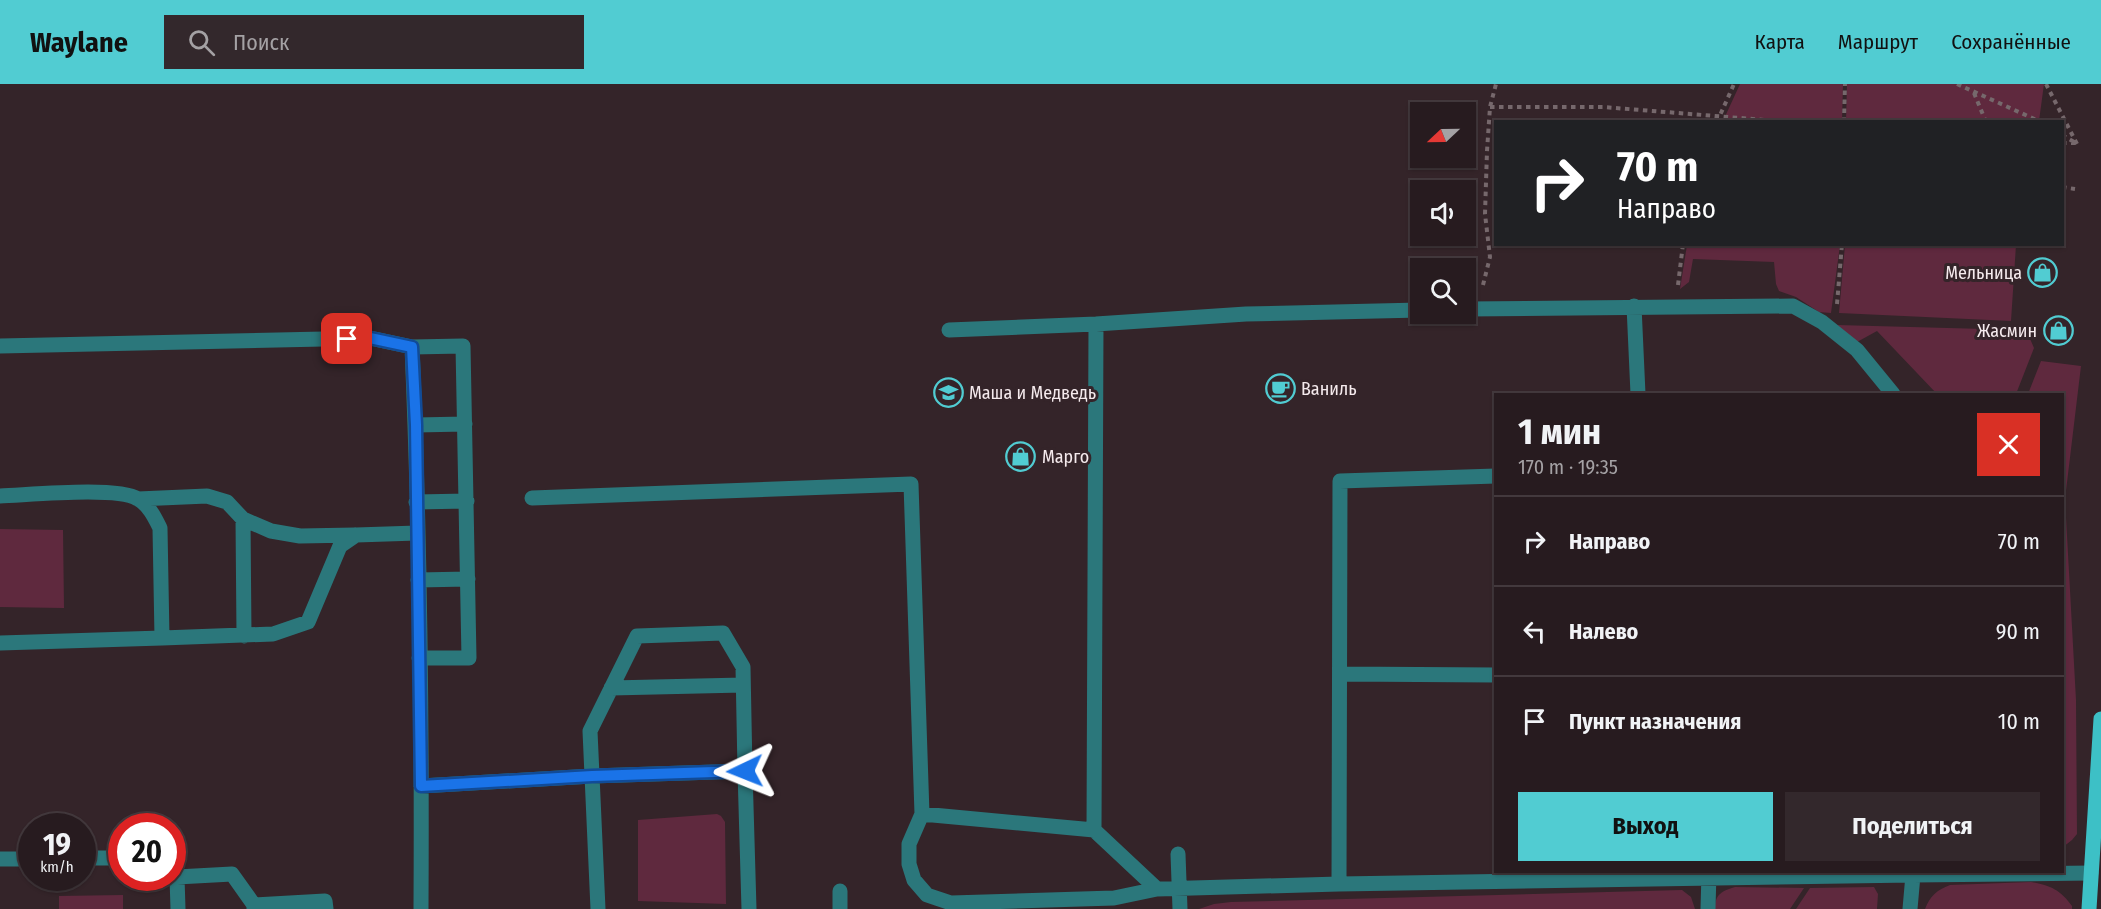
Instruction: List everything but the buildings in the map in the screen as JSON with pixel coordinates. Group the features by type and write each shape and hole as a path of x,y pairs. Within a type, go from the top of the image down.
{"main road":[{"path":"2089,909 2101,718"}],"lane":[{"path":"1634,306 1638,393"},
{"path":"1476,309 1793,306 1822,321 1857,350 1892,393"},
{"path":"950,330 1096,324 1246,314 1410,310"},
{"path":"1094,830 1096,324"},
{"path":"0,346 370,338 412,347 463,346 469,658 419,658"},
{"path":"412,347 416,425 421,909"},
{"path":"416,425 465,424"},
{"path":"1339,884 1340,482 1494,476"},
{"path":"532,498 911,484 922,814 909,844 909,864 914,880 927,895 951,903 1114,903 1157,889 1709,874 2091,873"},
{"path":"0,496 102,492 119,493 138,499 207,496 227,502 243,519 271,531 290,534 356,535 417,533"},
{"path":"138,499 153,513 160,528 162,638"},
{"path":"416,502 467,501"},
{"path":"243,519 244,636"},
{"path":"0,643 273,634 308,622 339,546 356,535"},
{"path":"418,580 468,579"},
{"path":"598,909 590,731 637,636 723,633 743,668 749,909"},
{"path":"1340,674 1494,675"},
{"path":"611,688 743,685"},
{"path":"421,786 592,776 745,771"},
{"path":"922,814 1094,830 1157,889"},
{"path":"1178,854 1180,909"},
{"path":"0,859 18,859"},
{"path":"186,872 231,874 254,907 325,901 326,909"},
{"path":"1910,909 1913,873"},
{"path":"1708,909 1709,874"},
{"path":"177,891 178,909"},
{"path":"840,891 840,909"}],"path":[{"path":"1476,295 1490,257 1485,214 1486,151 1490,108 1496,84"},
{"path":"1717,120 1734,84"},
{"path":"1844,120 1845,84"},
{"path":"1957,84 2037,120"},
{"path":"2046,84 2077,144"},
{"path":"1974,92 1985,120"},
{"path":"1490,108 1604,107 1766,120"},
{"path":"2064,136 2077,144"},
{"path":"2064,143 2077,144"},
{"path":"2064,187 2075,189"},
{"path":"1676,306 1683,246"},
{"path":"1822,321 1836,311 1842,246"}],"shaded area":[{"path":"1740,84 1843,84 1842,120 1723,120"},
{"path":"1847,84 2044,84 2039,120 1846,120"},
{"path":"1687,246 1840,246 1831,313 1819,312 1796,297 1779,291 1774,262 1693,259 1689,282 1680,289"},
{"path":"1845,246 2016,246 2011,321 1839,313"},
{"path":"1837,325 2022,330 2028,334 2034,348 2016,393 1936,393 1877,331 1857,342"},
{"path":"2041,361 2081,366 2065,499 2076,700 2077,834 2064,846 2064,393 2028,393"},
{"path":"0,529 63,530 64,608 0,607"},
{"path":"717,814 725,822 726,904 638,901 638,820"},
{"path":"2031,882 2059,892 2068,900 2072,909 1925,909 1934,894 1950,885"},
{"path":"1735,887 1804,888 1790,909 1715,909 1716,900 1720,894"},
{"path":"1874,887 1878,894 1877,909 1796,909 1810,888"},
{"path":"1682,890 1691,897 1695,909 1199,909 1231,902"},
{"path":"123,895 123,909 59,909 59,896"}],"place":[{"name":"Мельница","path":"2043,273"},
{"name":"Жасмин","path":"2058,331"},
{"name":"Ваниль","path":"1280,389"},
{"name":"Маша и Медведь","path":"948,393"},
{"name":"Марго","path":"1021,457"}],"route":[{"path":"347,339 370,338 412,347 416,425 421,786 592,776 745,771"}]}
